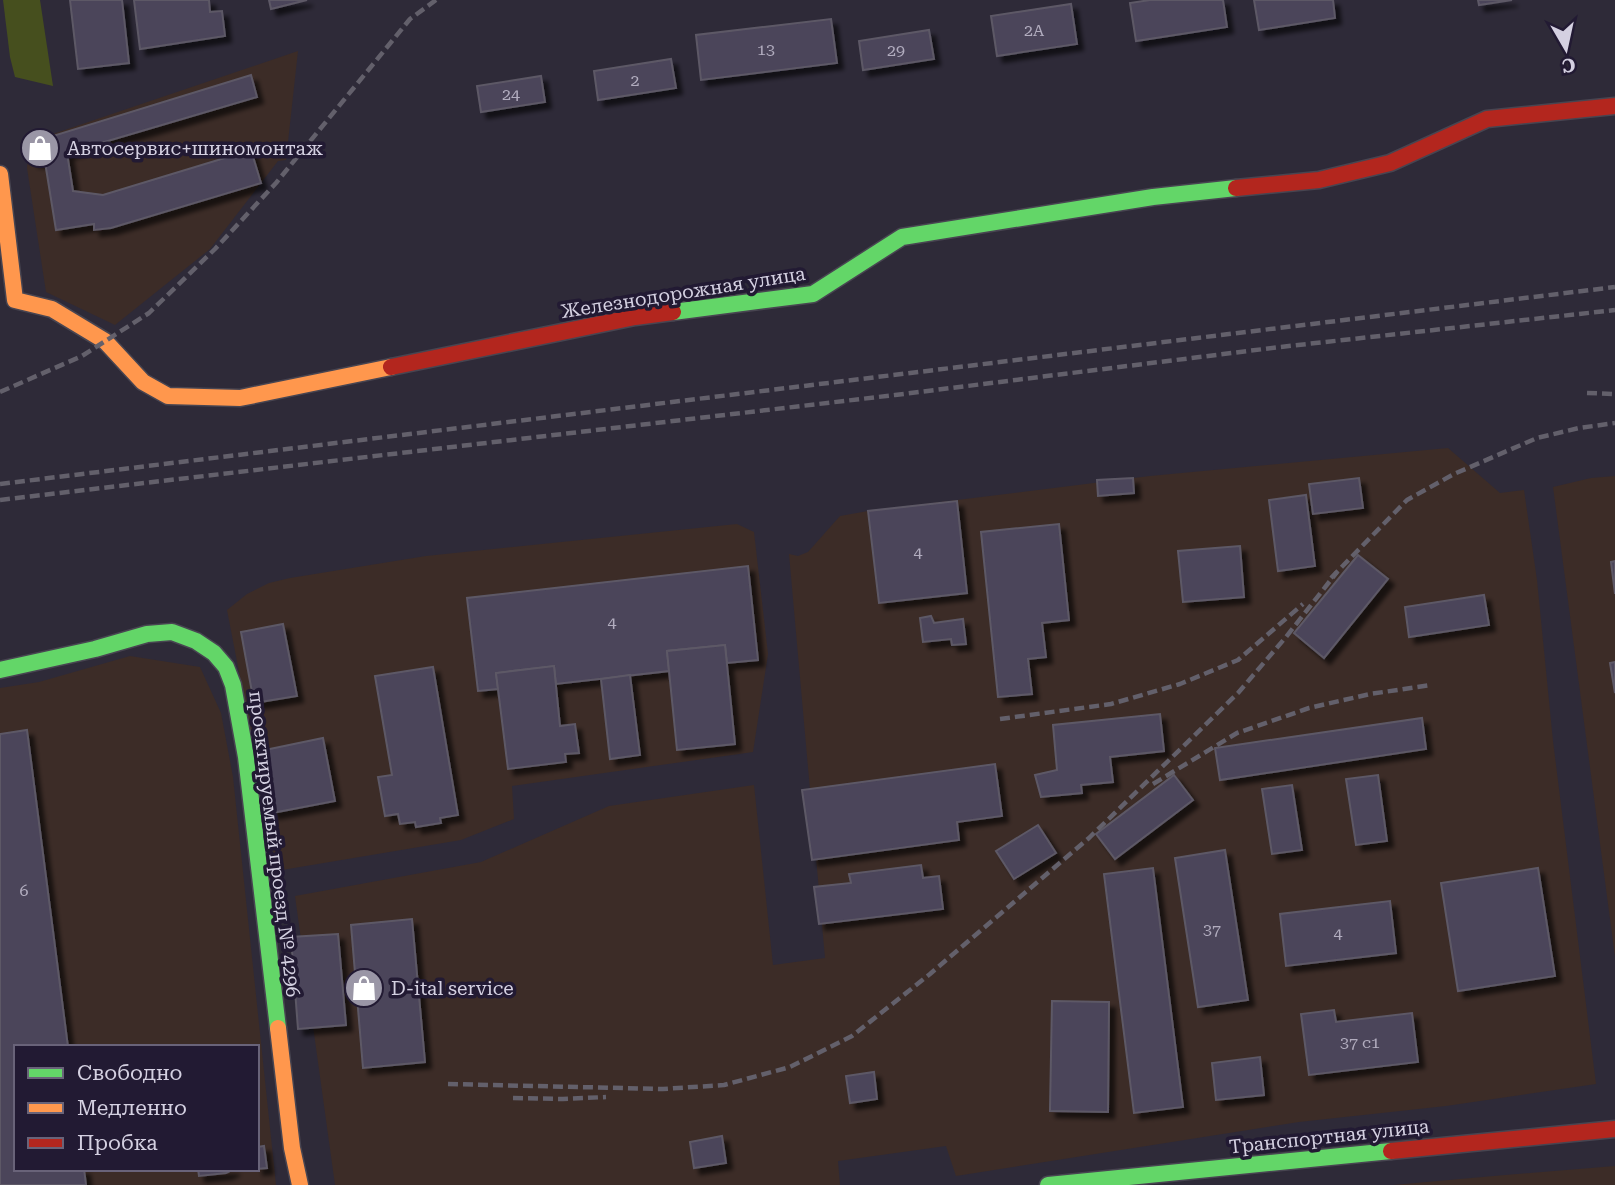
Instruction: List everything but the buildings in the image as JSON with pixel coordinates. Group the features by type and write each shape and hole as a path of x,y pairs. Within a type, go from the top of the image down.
{"street":[{"name":"Железнодорожная улица","path":"0,174 15,300 52,309 105,341 143,382 169,396 240,398 635,317 813,294 902,237 1153,197 1319,180 1390,163 1487,119 1615,106"},
{"name":"проектируемый проезд № 4296","path":"0,670 95,649 147,634 172,632 196,641 214,653 226,667 233,685 246,757 290,1135 300,1185"},
{"name":"Транспортная улица","path":"1048,1185 1615,1129"}],"shaded area":[{"path":"298,51 286,160 278,161 210,249 115,325 46,292 27,168 28,159 36,143 47,136"},
{"path":"1448,448 1500,493 1524,490 1596,1084 1446,1106 1299,1122 956,1176 946,1146 838,1161 840,1185 335,1185 295,896 481,862 609,806 754,785 773,965 825,958 789,554 798,556 808,552 840,516 1150,476"},
{"path":"1615,476 1615,957 1553,487 1591,478"},
{"path":"737,524 754,532 768,654 753,752 512,786 514,819 461,840 276,871 227,610 247,594 269,583 290,578 426,556"},
{"path":"130,656 200,667 221,713 233,777 276,1185 0,1185 0,688 39,682"},
{"path":"1615,1166 1615,1185 1393,1185 1505,1175"}],"green space":[{"path":"3,0 40,0 53,86 15,77"}],"railway":[{"path":"0,392 82,356 149,313 215,249 276,183 410,19 436,0"},
{"path":"0,484 1615,287"},
{"path":"0,500 1280,347 1615,310"},
{"path":"1587,393 1615,394"},
{"path":"1331,578 1407,500 1454,474 1537,438 1615,423"},
{"path":"448,1084 663,1089 724,1085 790,1067 852,1036 930,974 1089,838 1238,693 1337,572"},
{"path":"1000,719 1111,704 1180,684 1238,660 1303,604"},
{"path":"1153,784 1237,733 1309,708 1370,694 1431,685"},
{"path":"513,1098 606,1097"}],"traffic: fast":[{"path":"673,312 813,294 902,237 1153,197 1236,188"},
{"path":"0,670 95,649 147,634 172,632 196,641 214,653 226,667 233,685 246,757 278,1028"},
{"path":"1048,1185 1391,1151"}],"traffic: slow":[{"path":"0,174 15,300 52,309 105,341 143,382 168,396 240,398 391,367"},
{"path":"278,1028 292,1148 300,1185"}],"traffic: jam":[{"path":"1236,188 1319,180 1390,163 1487,119 1615,106"},
{"path":"391,367 635,317 673,312"},
{"path":"1391,1151 1615,1129"}],"place":[{"name":"Автосервис+шиномонтаж","path":"40,148"},
{"name":"D-ital service","path":"364,988"}]}
